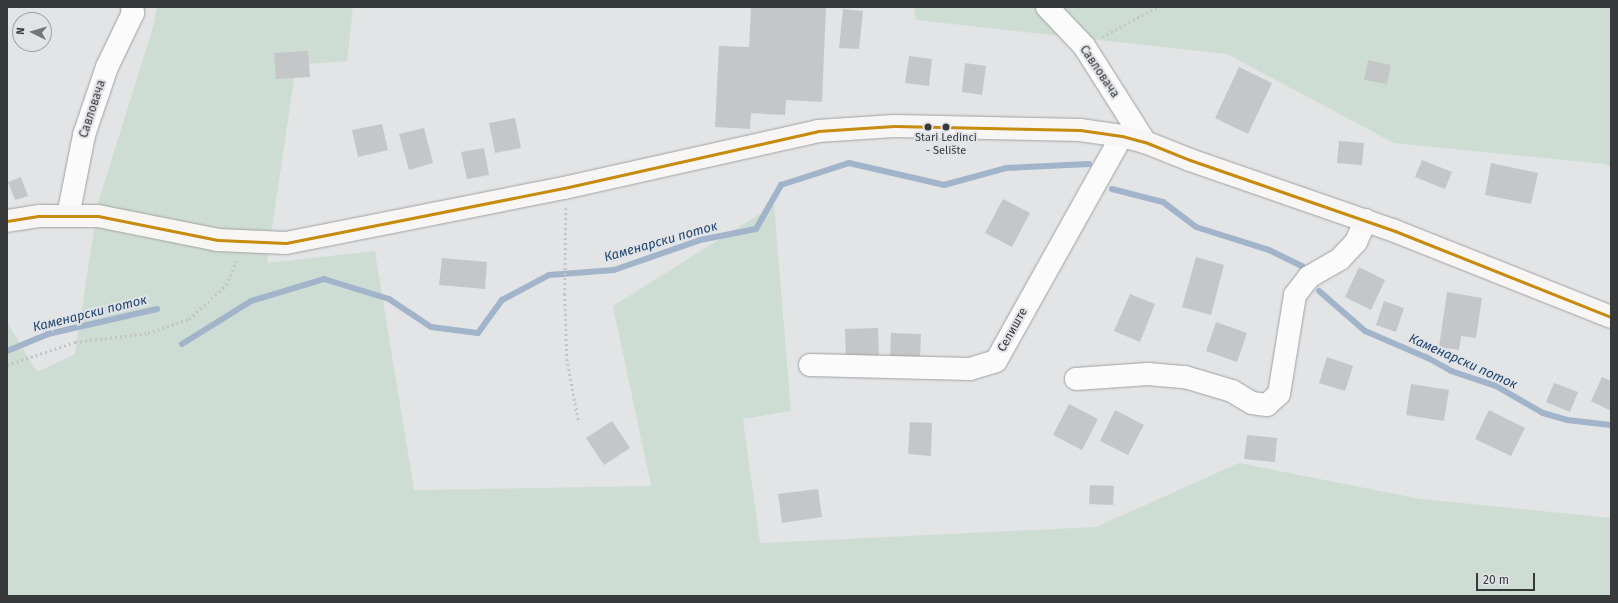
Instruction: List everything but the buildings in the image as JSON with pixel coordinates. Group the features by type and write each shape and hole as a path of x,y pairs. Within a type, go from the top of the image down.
{"street":[{"name":"Савловача","path":"68,216 84,135 107,67 133,13 132,7"},
{"name":"Савловача","path":"1047,7 1084,46 1145,142"},
{"path":"7,221 40,216 98,216 218,240 286,243 564,188 818,131 894,126 1080,130 1122,136 1145,142 1190,160 1396,231 1611,317"},
{"name":"Селиште","path":"810,365 970,369 996,361 1122,136"},
{"path":"1076,378 1148,374 1185,377 1232,391 1252,403 1267,405 1279,394 1296,295 1309,277 1340,260 1356,242 1366,220"}],"path":[{"path":"1084,46 1157,7"},
{"path":"564,188 567,216 565,294 567,359 579,423"},
{"path":"7,365 75,342 148,333 189,319 226,285 245,241"}],"shaded area":[{"path":"157,7 353,7 347,61 296,65 267,263 375,251 414,490 651,486 613,306 774,205 791,411 743,419 760,543 1096,527 1239,463 1421,499 1611,518 1611,596 7,596 7,322 37,372 75,354 98,203 153,27"},
{"path":"914,7 1611,7 1611,167 1605,164 1394,143 1227,54 916,20"}],"waterway":[{"name":"Каменарски поток","path":"182,344 251,301 324,279 389,299 431,327 478,333 502,300 549,275 614,270 700,240 756,229 781,185 849,163 944,185 1006,168 1089,164"},
{"name":"Каменарски поток","path":"1112,189 1163,202 1196,227 1269,250 1302,266"},
{"name":"Каменарски поток","path":"1319,291 1365,331 1428,358 1451,371 1496,386 1543,413 1567,420 1611,425"},
{"name":"Каменарски поток","path":"7,351 48,334 157,309"}],"transit line":[{"path":"7,221 40,216 98,216 218,240 286,243 564,188 818,131 894,126 1080,130 1122,136 1145,142 1190,160 1395,231 1611,317"}],"place":[{"name":"Stari Ledinci - Selište","path":"946,127"}]}
